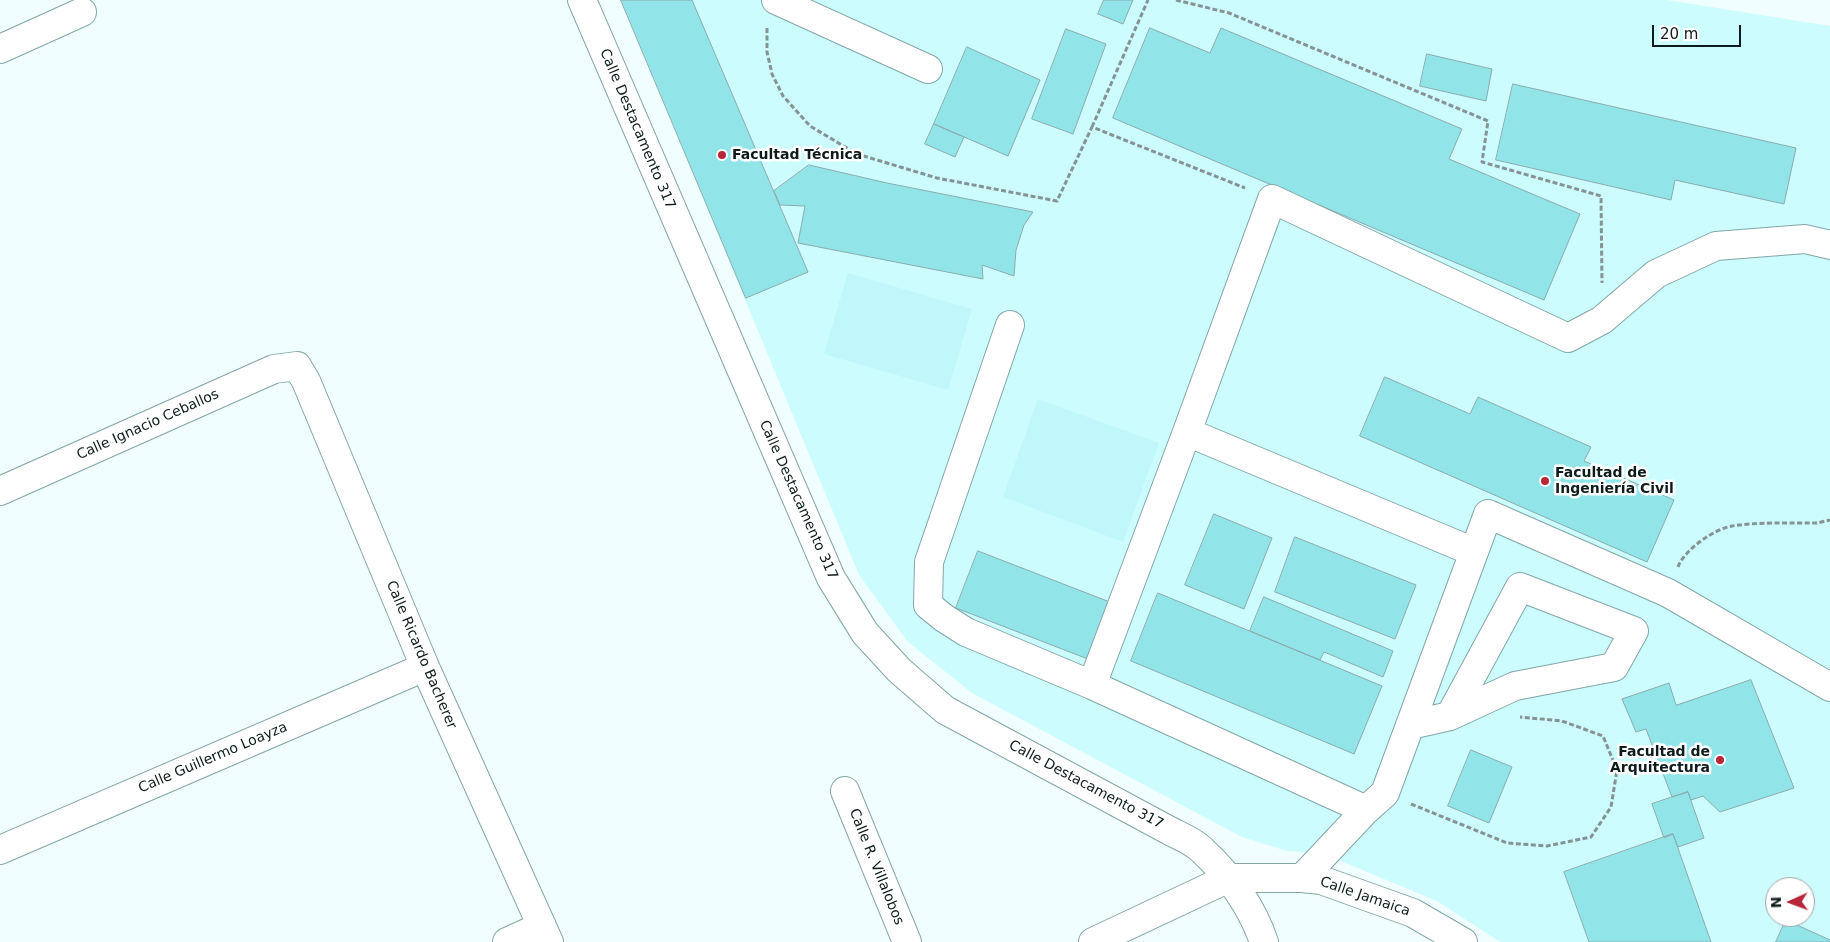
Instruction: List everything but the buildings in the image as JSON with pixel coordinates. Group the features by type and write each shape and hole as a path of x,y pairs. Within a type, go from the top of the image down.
{"street":[{"name":"Calle Destacamento 317","path":"582,0 831,578 865,633 899,670 945,710 1200,848 1229,878 1258,924 1264,942"},
{"path":"776,0 928,69"},
{"path":"0,49 82,12"},
{"path":"1092,685 1272,199 1568,338 1602,320 1656,274 1716,246 1805,239 1830,245"},
{"path":"1010,325 929,562 928,605 966,632 1375,802"},
{"name":"Calle Ignacio Ceballos","path":"0,491 274,369 297,366"},
{"name":"Calle Ricardo Bacherer","path":"297,366 306,381 425,667 546,934"},
{"path":"1187,432 1474,552"},
{"path":"1302,878 1375,802 1410,725 1488,514 1668,593 1830,687"},
{"path":"1410,725 1450,716 1515,686 1614,667 1634,631 1520,587 1450,716"},
{"name":"Calle Guillermo Loayza","path":"0,850 425,667"},
{"name":"Calle R. Villalobos","path":"845,791 907,942"},
{"name":"Calle Jamaica","path":"1229,878 1302,878 1321,880 1414,913 1463,942"},
{"path":"1093,942 1229,878"},
{"path":"507,942 546,934"}],"path":[{"path":"767,26 767,52 772,74 783,96 810,126 857,154 937,178 1057,201 1148,0"},
{"path":"1176,0 1229,13 1488,121 1482,162 1601,196 1602,320"},
{"path":"1092,127 1272,199"},
{"path":"1668,593 1681,560 1698,542 1730,526 1817,523 1830,520"},
{"path":"1375,802 1506,843 1547,846 1591,837 1611,807 1617,770 1603,736 1562,721 1515,717"}],"shaded area":[{"path":"621,0 1667,0 1830,26 1830,942 1500,942 1437,901 1324,854 1287,851 1242,837 972,693 908,642 859,575"},
{"path":"848,273 972,309 948,390 824,354"},
{"path":"1038,399 1159,443 1123,542 1003,497"}],"place":[{"name":"Facultad Técnica","path":"722,155"},
{"name":"Facultad de Ingeniería Civil","path":"1545,481"},
{"name":"Facultad de Arquitectura","path":"1720,760"}]}
